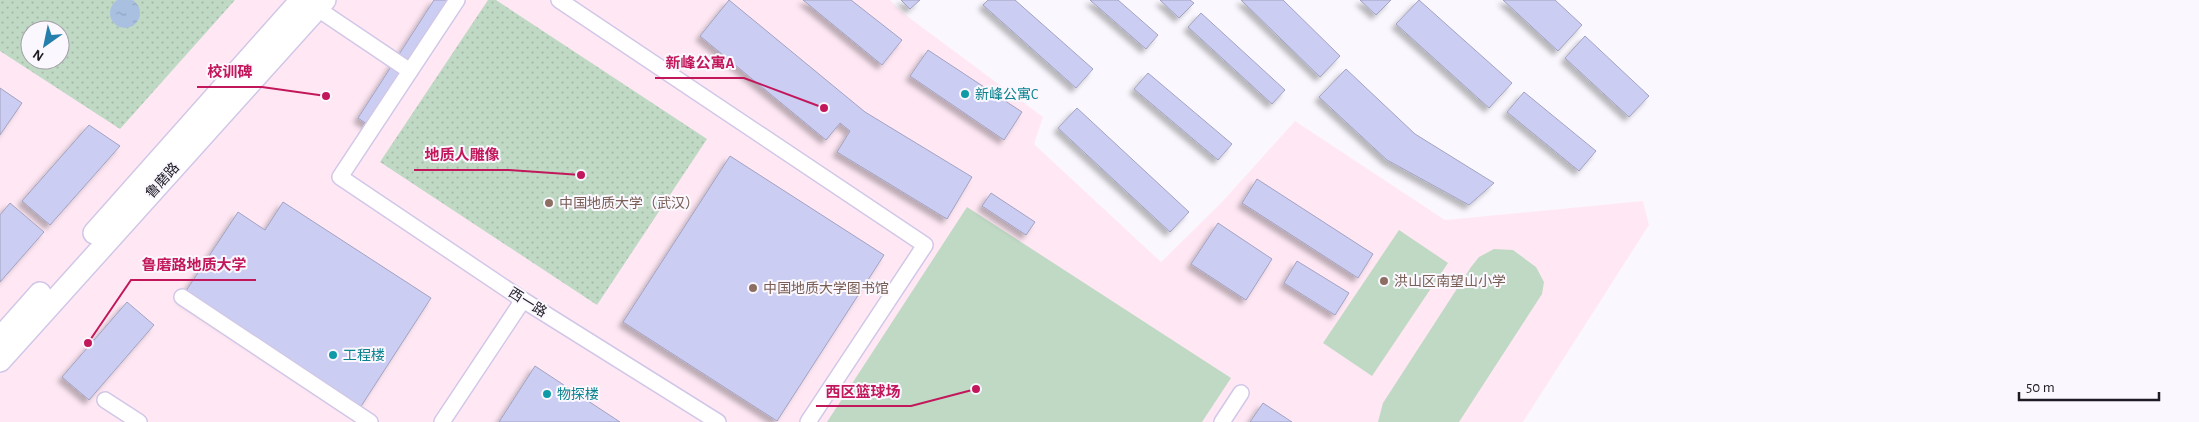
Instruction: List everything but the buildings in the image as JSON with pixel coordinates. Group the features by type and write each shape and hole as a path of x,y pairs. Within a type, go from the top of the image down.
{"main road":[{"name":"鲁磨路","path":"0,338 312,2"},
{"name":"鲁磨路","path":"0,361 312,2"}],"street":[{"path":"312,2 410,70 456,0"},
{"path":"559,0 925,245 808,422"},
{"name":"西一路","path":"410,70 340,177 523,300 718,422"},
{"path":"182,297 370,422"},
{"path":"442,422 523,300"},
{"path":"1222,422 1242,393"},
{"path":"105,400 139,422"}],"shaded area":[{"name":"中国地质大学（武汉）","path":"0,0 890,0 903,13 1043,117 1034,144 1161,262 1222,202 1295,121 1445,220 1643,201 1649,225 1523,422 0,422"}],"green space":[{"path":"0,0 235,0 120,129 29,70 70,70 70,20 20,20 20,64 0,51"},
{"path":"488,0 496,0 707,139 597,305 380,162"},
{"path":"967,207 1231,378 1202,422 827,422"},
{"path":"1399,230 1448,263 1372,376 1323,343"},
{"path":"1494,249 1513,250 1536,267 1544,282 1542,294 1459,422 1378,422 1383,403 1471,267 1479,257"}],"water":[{"path":"125,-2 136,2 140,13 136,24 125,28 114,24 110,13 114,2"}],"place":[{"name":"新峰公寓C","path":"965,94"},
{"name":"校训碑","path":"326,96"},
{"name":"新峰公寓A","path":"824,108"},
{"name":"地质人雕像","path":"581,175"},
{"name":"中国地质大学（武汉）","path":"549,203"},
{"name":"洪山区南望山小学","path":"1384,281"},
{"name":"中国地质大学图书馆","path":"753,288"},
{"name":"鲁磨路地质大学","path":"88,343"},
{"name":"工程楼","path":"333,355"},
{"name":"西区篮球场","path":"976,389"},
{"name":"物探楼","path":"547,394"}]}
